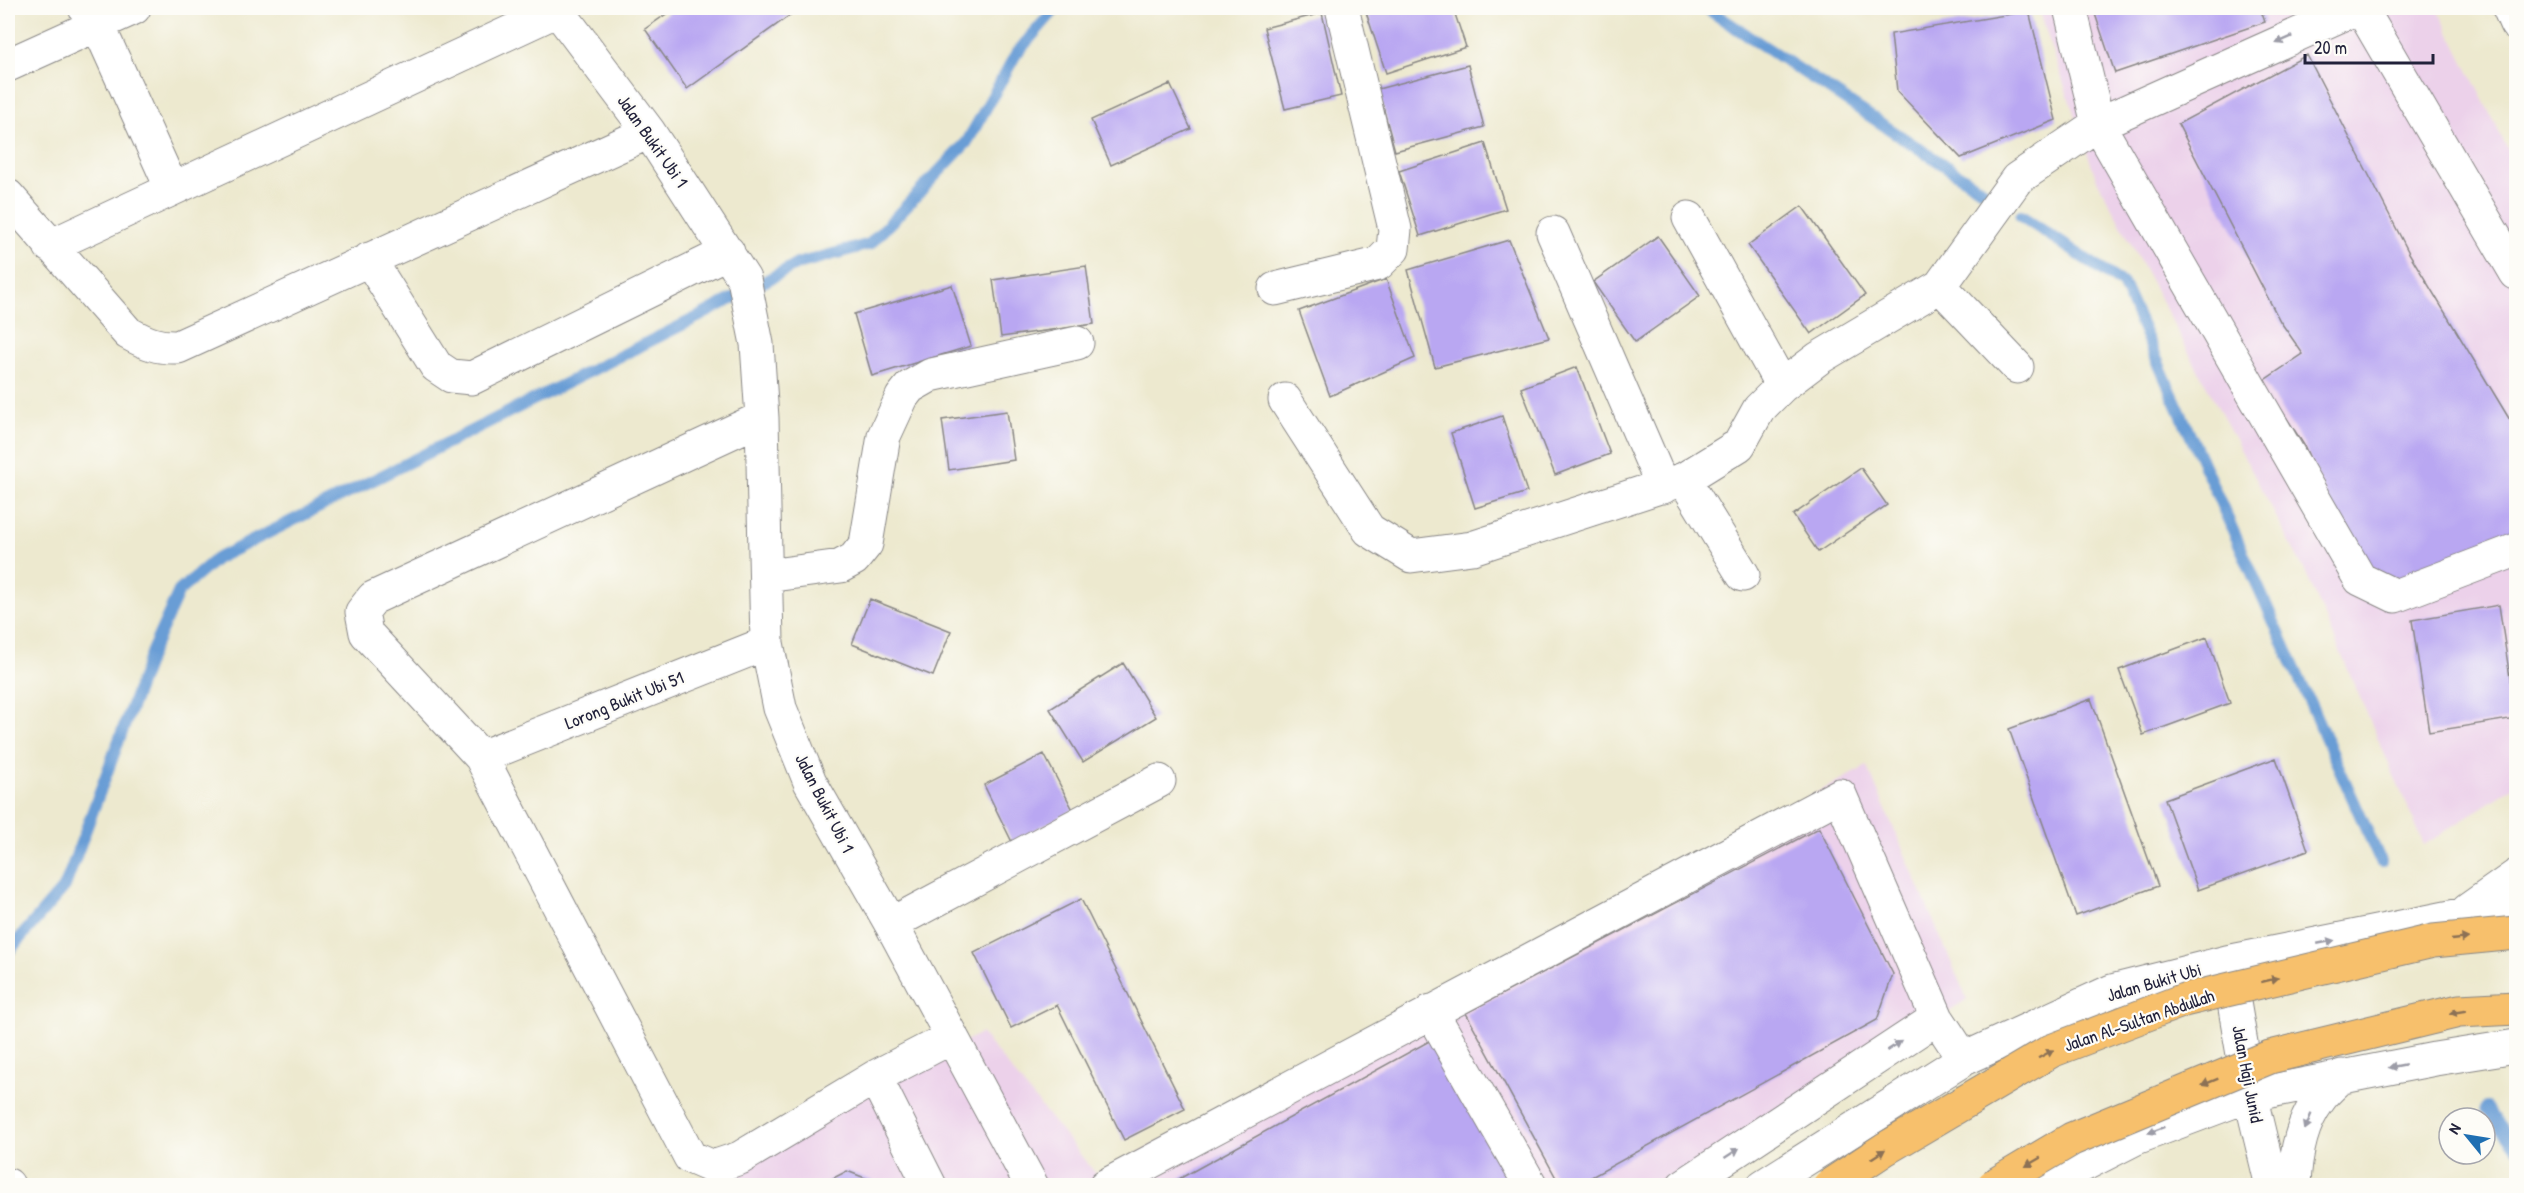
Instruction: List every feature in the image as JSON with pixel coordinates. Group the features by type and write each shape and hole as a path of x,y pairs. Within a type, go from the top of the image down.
{"main road":[{"name":"Jalan Al-Sultan Abdullah","path":"1829,1185 1885,1149 2051,1051 2184,1000 2433,941 2517,933"},
{"path":"1993,1185 2072,1139 2270,1057 2459,1011 2517,1008"}],"street":[{"path":"8,64 91,15 134,8"},
{"path":"1275,289 1378,264 1393,249 1395,229 1342,8"},
{"path":"2070,8 2098,124 2360,579 2395,596 2517,550"},
{"path":"1285,400 1369,531 1411,556 1472,548 1674,483 1739,445 1759,409 1782,386 1819,358 1940,286 2017,179 2098,124 2359,8 2517,273"},
{"path":"2509,8 2517,24"},
{"path":"50,246 557,9"},
{"name":"Jalan Bukit Ubi 1","path":"557,9 649,132 736,265 757,344 762,418 767,643 780,708 810,782 891,924 1032,1185"},
{"path":"91,15 172,189"},
{"path":"8,196 128,333 151,346 164,348 178,346 649,132"},
{"path":"1689,218 1782,386"},
{"path":"1553,233 1674,483 1743,575"},
{"path":"369,259 436,366 451,376 472,378 736,265"},
{"path":"1940,286 2017,367"},
{"path":"766,576 841,566 855,559 866,544 875,502 884,436 902,397 910,387 931,375 1077,344"},
{"path":"762,418 373,598 362,612 366,633 481,756 690,1157 713,1167 740,1158 876,1077 952,1037"},
{"name":"Lorong Bukit Ubi 51","path":"481,756 767,643"},
{"path":"891,924 1159,781"},
{"path":"1105,1185 1840,795 1937,1018 1964,1059"},
{"path":"2461,915 2517,876"},
{"name":"Jalan Bukit Ubi","path":"1763,1185 1964,1059 2112,991 2227,962 2517,906"},
{"name":"Jalan Haji Junid","path":"2227,962 2250,1095 2272,1185"},
{"path":"1431,1011 1531,1185"},
{"path":"1683,1185 1937,1018"},
{"path":"2045,1183 2136,1138 2250,1095 2342,1076 2517,1046"},
{"path":"2295,1185 2299,1144 2309,1118 2319,1100 2342,1076"},
{"path":"876,1077 930,1185"}],"shaded area":[{"path":"2038,8 2437,8 2516,166 2516,785 2424,845 2306,573 2096,178"},
{"path":"1867,766 1967,999 1712,1185 692,1186 691,1184 981,1033 1097,1175"}],"building":[{"path":"675,8 800,8 687,89 645,29"},
{"path":"1380,8 1453,8 1466,47 1386,73 1366,12"},
{"path":"2093,8 2260,8 2265,22 2115,73"},
{"path":"2029,11 2056,120 1961,158 1897,91 1891,34"},
{"path":"1322,13 1341,96 1285,109 1264,28"},
{"path":"2307,55 2409,253 2516,430 2516,536 2390,585 2348,544 2304,445 2263,381 2303,354 2280,321 2178,124"},
{"path":"1468,65 1484,127 1395,151 1378,89"},
{"path":"1170,84 1191,129 1111,165 1091,120"},
{"path":"1485,143 1506,209 1420,236 1399,171"},
{"path":"1802,206 1865,295 1811,334 1748,245"},
{"path":"1658,236 1700,296 1635,342 1593,282"},
{"path":"1509,240 1549,338 1435,367 1408,270"},
{"path":"1086,266 1094,324 1001,337 993,280"},
{"path":"1386,279 1415,358 1330,396 1299,311"},
{"path":"952,285 971,346 872,376 854,314"},
{"path":"1577,367 1610,454 1555,475 1521,388"},
{"path":"1007,411 1014,460 949,470 942,420"},
{"path":"1502,416 1527,492 1475,508 1451,433"},
{"path":"1861,468 1887,505 1818,552 1793,515"},
{"path":"870,599 951,631 933,676 852,644"},
{"path":"2499,605 2516,718 2429,732 2412,620"},
{"path":"2207,637 2230,703 2143,735 2119,670"},
{"path":"1123,663 1156,717 1083,762 1050,709"},
{"path":"2091,699 2158,886 2076,916 2009,729"},
{"path":"1044,754 1073,810 1012,842 984,785"},
{"path":"2276,758 2308,850 2198,890 2165,799"},
{"path":"1819,828 1893,974 1877,1020 1577,1185 1560,1185 1466,1013"},
{"path":"1081,899 1185,1109 1124,1140 1057,1005 1011,1028 974,953"},
{"path":"1433,1039 1513,1185 1168,1185"},
{"path":"847,1171 883,1185 820,1185"}],"waterway":[{"path":"8,952 65,886 152,651 179,591 216,559 698,317 797,264 870,244 967,142 1016,54 1056,8"},
{"path":"1706,8 1991,196"},
{"path":"2021,216 2123,284 2381,862"},
{"path":"2497,1122 2516,1147"}]}
